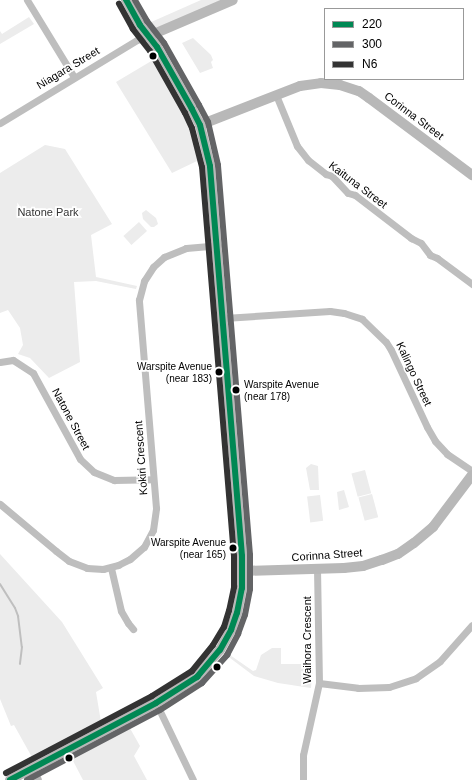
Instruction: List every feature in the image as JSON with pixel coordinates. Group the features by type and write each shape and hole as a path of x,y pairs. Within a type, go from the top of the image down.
{"main road":[{"path":"10,780 156,703 197,677 220,650 231,630 237,614 242,588 224,318 210,166 200,126 157,47 126,0"},
{"path":"149,36 233,0"},
{"name":"Corinna Street","path":"200,126 276,95 312,84 331,83 352,88 369,98 472,175"},
{"name":"Corinna Street","path":"242,571 363,566 398,554 433,527 472,475"},
{"path":"32,768 37,780"}],"street":[{"path":"27,0 74,77"},
{"name":"Niagara Street","path":"0,123 137,40 149,36"},
{"name":"Kaituna Street","path":"276,95 297,146 308,160 326,174 332,176 348,193 355,195 411,238 421,243 430,255 437,258 472,284"},
{"name":"Kokiri Crescent","path":"0,504 70,561 95,569 111,568 124,563 134,556 149,539 155,520 139,300 144,281 158,262 174,251 218,244"},
{"name":"Kalingo Street","path":"224,318 330,311 344,313 362,319 386,342 391,350 427,428 435,441 447,454 472,471"},
{"name":"Natone Street","path":"0,362 13,360 33,373 80,459 94,472 114,480 153,479"},
{"path":"111,568 122,611 133,629"},
{"name":"Waihora Crescent","path":"303,780 303,755 319,683 318,569"},
{"path":"319,683 358,688 389,687 416,678 440,661 472,625"},
{"path":"156,703 193,780"}],"green space":[{"path":"201,0 225,0 157,29 152,28 149,23"},
{"path":"29,17 34,24 0,44 0,31 2,34"},
{"path":"193,38 211,55 213,60 211,62 213,68 200,73 182,43"},
{"path":"153,60 195,136 203,164 199,165 197,161 172,173 116,82"},
{"name":"Natone Park","path":"45,145 65,149 112,224 91,235 96,277 137,286 136,289 96,281 74,282 80,362 49,378 30,358 18,354 23,345 20,328 8,310 0,313 0,173"},
{"path":"146,210 156,218 158,224 154,227 151,227 143,219 142,213"},
{"path":"139,222 147,231 131,245 123,236"},
{"path":"311,464 318,466 319,490 310,490 306,468"},
{"path":"365,470 371,493 358,497 351,474"},
{"path":"344,490 349,507 339,510 337,492"},
{"path":"372,494 378,517 365,521 358,498"},
{"path":"320,495 323,521 310,522 307,497"},
{"path":"0,554 62,622 103,688 96,692 101,722 33,759 14,725 11,726 0,699"},
{"path":"272,648 281,648 281,664 313,664 311,688 278,683 254,676 226,655 227,653 253,671 256,670 261,655"},
{"path":"127,723 140,746 134,756 147,780 83,780 71,757"}],"waterway":[{"path":"0,584 15,608 18,616 22,647 20,664"}],"transit line":[{"name":"220","path":"10,780 156,703 197,677 220,650 231,630 237,613 242,588 242,556 210,166 200,125 192,109 157,47 140,25 126,0"},
{"name":"300","path":"27,780 160,710 202,683 227,655 238,634 245,615 250,589 250,555 218,165 208,122 164,43 147,21 135,0"},
{"name":"N6","path":"6,773 152,696 192,671 213,645 224,627 234,587 234,556 202,167 192,128 185,113 150,51 133,29 119,4"}],"place":[{"name":"Warspite Avenue (near 183)","path":"219,372"},
{"name":"Warspite Avenue (near 178)","path":"236,390"},
{"name":"Warspite Avenue (near 165)","path":"233,548"}]}
